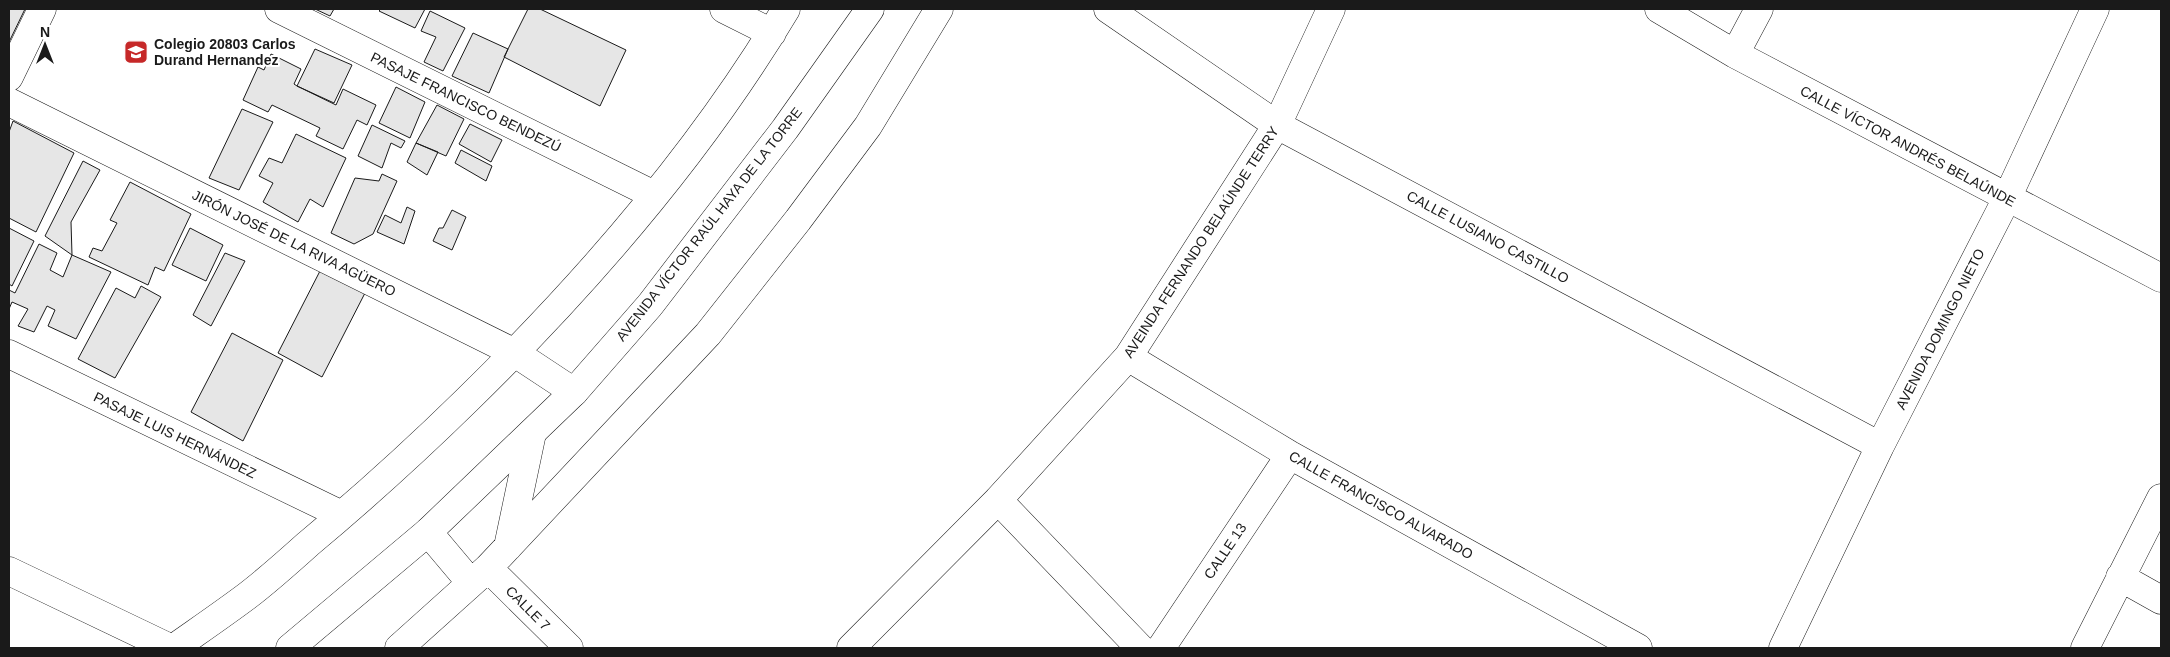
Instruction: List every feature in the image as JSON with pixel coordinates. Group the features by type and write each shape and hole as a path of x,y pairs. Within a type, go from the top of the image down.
{"street":[{"path":"9,77 42,9"},
{"name":"PASAJE FRANCISCO BENDEZÚ","path":"279,9 654,195"},
{"path":"724,9 772,33"},
{"path":"9,571 172,648 248,596 420,446 515,353 575,290 654,195 713,118 772,33 786,9"},
{"name":"AVENIDA VÍCTOR RAÚL HAYA DE LA TORRE","path":"290,648 428,532 574,392 667,283 785,129 870,9"},
{"path":"399,648 479,576 508,547 708,334 798,220 868,126 939,9"},
{"name":"CALLE LUSIANO CASTILLO","path":"1108,9 1277,125 1880,446"},
{"name":"AVEINDA FERNANDO BELAÚNDE TERRY","path":"851,648 998,500 1128,358 1277,125 1331,9"},
{"name":"CALLE VÍCTOR ANDRÉS BELAÚNDE","path":"1659,9 1735,54 2161,278"},
{"path":"1735,54 1759,9"},
{"name":"AVENIDA DOMINGO NIETO","path":"1783,648 1880,446 2007,198 2095,9"},
{"name":"JIRÓN JOSÉ DE LA RIVA AGÜERO","path":"9,102 515,353 574,392"},
{"name":"PASAJE LUIS HERNÁNDEZ","path":"9,354 342,516"},
{"name":"CALLE FRANCISCO ALVARADO","path":"1128,358 1290,455 1638,648"},
{"path":"508,547 532,433"},
{"name":"CALLE 13","path":"1161,648 1290,455"},
{"path":"2084,648 2161,498"},
{"path":"998,500 1140,648"},
{"name":"CALLE 7","path":"428,532 479,576 569,648"},
{"path":"2120,577 2161,600"}],"building":[{"path":"9,9 25,9 9,42"},
{"path":"315,9 334,9 330,16"},
{"path":"381,9 425,9 415,28 379,11"},
{"path":"528,9 540,9 626,50 600,106 504,57"},
{"path":"430,11 465,28 443,71 424,62 436,37 421,31"},
{"path":"473,33 508,49 489,93 452,76"},
{"path":"315,49 352,65 334,103 297,86"},
{"path":"271,54 301,69 294,84 336,105 343,89 376,105 367,125 357,120 343,149 316,136 320,128 272,105 268,112 243,100 258,67 264,70"},
{"path":"396,87 425,102 410,138 379,123"},
{"path":"437,105 464,119 446,156 416,143"},
{"path":"242,109 273,122 239,190 209,178"},
{"path":"13,121 74,153 36,232 9,218 9,132"},
{"path":"470,124 502,140 491,162 459,144"},
{"path":"372,125 405,141 401,148 391,143 382,168 358,156"},
{"path":"296,134 346,158 323,207 310,199 298,222 263,202 273,183 259,176 269,158 282,163"},
{"path":"416,143 438,152 427,175 407,162"},
{"path":"461,150 492,166 486,181 455,163"},
{"path":"83,161 100,170 71,222 72,255 45,236"},
{"path":"382,174 397,181 373,234 354,244 331,233 355,178 379,181"},
{"path":"130,182 191,214 164,271 155,267 148,285 89,257 93,248 102,251 117,223 110,220"},
{"path":"407,207 415,211 404,244 377,232 385,215 401,223"},
{"path":"452,210 466,217 452,250 433,241 439,228 443,228"},
{"path":"9,228 34,241 12,286 9,284"},
{"path":"190,228 223,245 206,281 172,265"},
{"path":"39,244 57,253 50,270 63,277 72,255 111,272 76,339 48,326 55,310 47,306 34,332 18,326 28,309 12,302 9,309 9,290 15,293"},
{"path":"225,253 245,261 211,326 193,315"},
{"path":"321,269 365,293 322,377 278,353"},
{"path":"141,286 161,297 115,378 78,359 116,288 135,298"},
{"path":"232,333 283,360 243,441 191,412"}],"place":[{"name":"Colegio 20803 Carlos Durand Hernandez","path":"136,52"}]}
